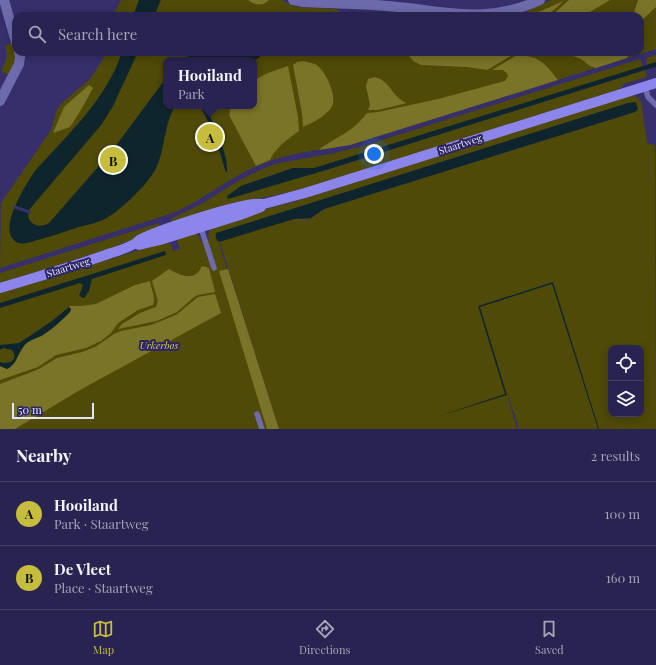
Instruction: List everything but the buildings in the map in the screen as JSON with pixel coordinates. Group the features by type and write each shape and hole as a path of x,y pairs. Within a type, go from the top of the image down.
{"main road":[{"name":"Staartweg","path":"0,288 101,257 135,244 140,245 200,223 237,207 258,202 264,204 321,188 656,83"}],"street":[{"path":"4,0 12,28"},
{"path":"293,0 311,3 397,6 438,12"},
{"path":"508,12 537,1"},
{"path":"0,100 19,64 20,56"}],"lane":[{"path":"644,87 648,97 656,105"},
{"path":"200,223 214,268"},
{"path":"257,414 262,429"}],"green space":[{"path":"121,0 281,0 296,7 337,9 340,12 115,12"},
{"path":"248,0 269,0 264,4 258,4"},
{"path":"551,0 656,0 656,49 644,53 644,12 527,12"},
{"path":"569,0 610,0 590,12 556,12"},
{"path":"638,0 656,0 656,7 644,18 644,12 634,12"},
{"path":"564,1 552,12 538,12"},
{"path":"12,43 12,56 15,56 13,66 8,75 1,71 7,57 5,46"},
{"path":"656,55 656,62 647,65 646,58"},
{"path":"104,56 634,56 350,145 303,152 279,158 246,171 192,203 170,214 0,268 1,203 51,130 57,109 90,79"},
{"path":"409,56 511,56 487,70 467,67 421,65 413,61"},
{"path":"515,56 525,56 541,62 558,80 350,145 319,150 352,128 367,113 438,99 505,81 508,76 503,70 492,70"},
{"path":"573,56 628,56 627,58 596,68 590,66 581,59"},
{"path":"640,59 643,67 314,168 293,168 241,186 228,198 326,170 645,70 647,77 623,84 620,89 307,188 231,205 172,225 171,219 203,203 238,181 262,169 279,163 335,153 366,145"},
{"path":"303,61 315,64 327,77 332,91 333,103 331,108 325,114 303,127 302,113 293,65 297,62"},
{"path":"288,66 298,117 299,131 278,148 270,160 256,166 229,115 230,109 257,109 257,78"},
{"path":"375,77 385,82 402,101 407,103 378,110 368,110 370,105 366,86 368,79"},
{"path":"89,85 93,88 70,127 53,133 64,107"},
{"name":"Urkerbos","path":"632,95 637,97 641,101 647,142 655,145 656,429 519,429 508,398 517,429 279,429 219,243 275,429 0,429 0,293 165,242 166,244 170,243 173,251 181,249 176,238 194,233 197,234 202,242 209,240 208,236 210,229 272,207 290,203","holes":["628,103 638,109 635,112 324,209 308,219 294,219 217,233"]},
{"path":"159,223 161,228 114,247 0,284 0,273"},
{"path":"202,266 209,268 215,292 198,295 177,312 157,321 118,329 122,324 140,313 156,307 158,301 152,281 169,269 178,274 192,276 199,271"},
{"path":"228,269 279,429 267,429 219,271"},
{"path":"150,281 154,296 153,305 138,310 118,323 111,333 101,341 86,348 56,355 38,367 0,380 0,366 7,369 15,362 25,344 32,339 42,336 54,327 70,312 70,306 96,304 135,285"},
{"name":"Urkerbos","path":"215,294 221,313 80,390 15,429 0,429 0,384 39,369 57,358 95,347 121,331 151,325 176,315 198,297"}],"water":[{"path":"139,0 161,0 156,12 134,12"},
{"path":"120,56 136,56 113,106 102,124 29,210 29,218 34,224 41,226 49,223 112,151 163,82 163,109 174,109 168,123 158,165 154,172 131,199 103,220 27,243 16,242 10,233 10,224 16,205 26,185 35,171 85,116 106,86"},
{"path":"261,56 257,59 257,57 187,57"},
{"path":"656,62 656,67 326,170 228,199 227,196 241,186 293,168 314,168"},
{"path":"636,102 638,109 635,112 324,209 311,218 294,219 219,242 216,238 216,233 628,103"},
{"path":"201,109 206,109 216,129 226,157 227,172 225,170 211,129"},
{"path":"165,251 166,255 92,279 89,291 84,298 79,296 83,285 80,283 0,308 0,303"},
{"path":"553,282 599,429 552,284 480,307 507,395 436,417 505,394 478,306"},
{"path":"69,307 71,309 70,312 58,324 44,334 25,344 15,362 10,367 7,369 0,366 0,362 7,363 12,361 14,359 14,354 12,350 3,348 0,350 0,345 19,343 52,321"}],"pier":[{"path":"14,205 31,211 30,214 13,208"}],"place":[{"name":"Hooiland","path":"210,137"},
{"name":"De Vleet","path":"113,160"}]}
